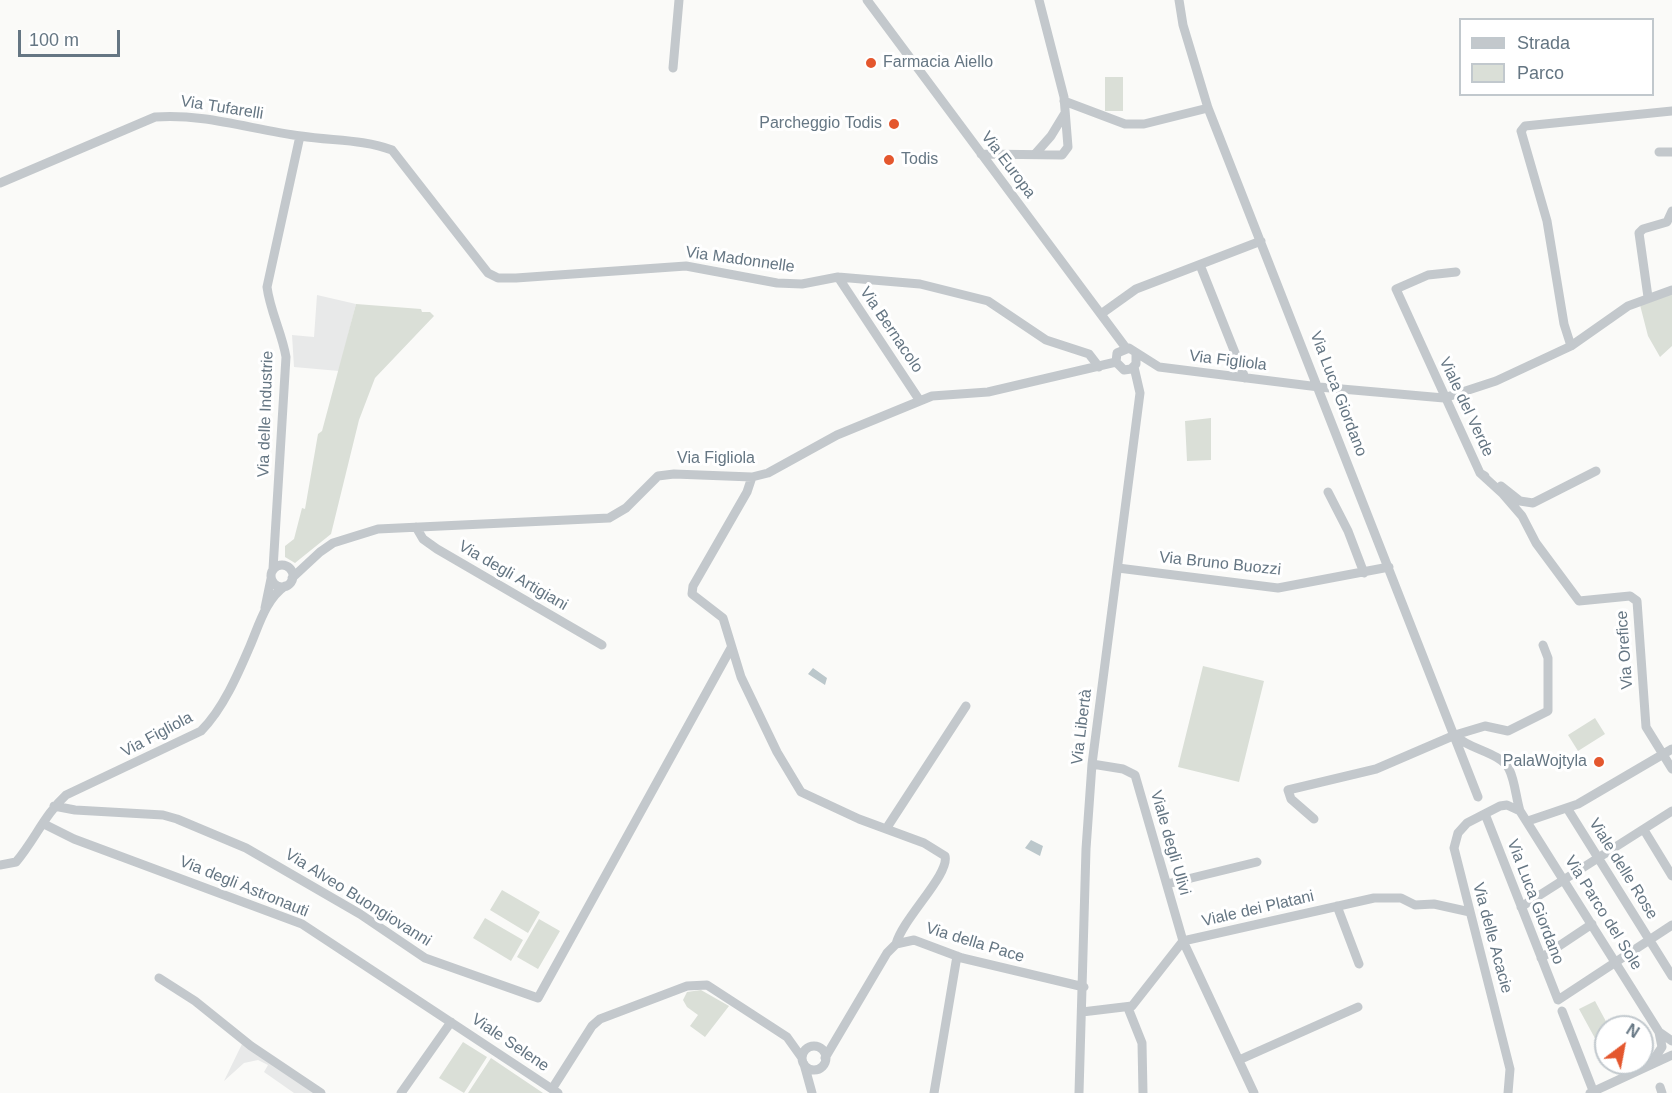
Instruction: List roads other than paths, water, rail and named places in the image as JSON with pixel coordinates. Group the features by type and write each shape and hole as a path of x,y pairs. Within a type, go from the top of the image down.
{"street":[{"path":"673,68 679,0"},
{"name":"Via Europa","path":"867,0 1126,348"},
{"path":"981,153 1062,155 1066,153 1068,147 1065,106 1039,0"},
{"name":"Via Luca Giordano","path":"1179,0 1183,25 1208,108 1478,797"},
{"path":"1036,153 1051,136 1065,106"},
{"path":"1065,106 1125,124 1144,124 1208,108"},
{"path":"1571,346 1564,324 1549,231 1521,131 1525,126 1672,111"},
{"name":"Via Tufarelli","path":"0,183 155,117 178,115 300,136 380,145"},
{"name":"Via delle Industrie","path":"265,610 279,570 276,555 279,444 286,357 282,335 270,303 267,287 300,136"},
{"name":"Via Madonnelle","path":"380,145 392,150 488,273 498,278 686,266 777,283 802,284 838,277 920,284 988,301 1046,340 1089,354 1099,367"},
{"path":"1659,152 1672,152"},
{"path":"1648,297 1639,233 1643,229 1667,222 1672,211"},
{"path":"1101,314 1136,289 1261,241"},
{"path":"1200,265 1245,378"},
{"name":"Viale del Verde","path":"1456,272 1428,275 1396,289 1480,473 1496,482 1520,501 1533,503 1596,471"},
{"name":"Via Bernacolo","path":"838,277 920,401"},
{"path":"1444,398 1496,381 1571,346 1628,306 1672,290"},
{"path":"1126,348 1136,355 1134,367 1124,370 1116,362 1117,352 1126,348"},
{"name":"Via Figliola","path":"1136,355 1159,367 1319,387 1444,398"},
{"name":"Via Figliola","path":"292,578 302,567 333,543 357,534 378,529 609,519 626,508 650,482 666,474 752,477 768,473 837,435 932,396 988,392 1116,362"},
{"name":"Via Libertà","path":"1079,1093 1086,849 1092,764 1140,393 1134,367"},
{"name":"Via Orefice","path":"1480,473 1522,516 1536,543 1579,602 1630,596 1637,601 1646,727 1668,752 1672,769"},
{"path":"752,477 747,492 691,591 721,615 751,699 801,792 939,850 945,856 946,863 945,870 907,918 896,944 887,953 819,1068 812,1091"},
{"path":"1328,492 1348,531 1364,573"},
{"name":"Via degli Artigiani","path":"416,527 423,539 437,549 602,645"},
{"path":"292,578 285,586 278,586 279,570 302,567"},
{"name":"Via Bruno Buozzi","path":"1119,568 1278,588 1389,567"},
{"name":"Via delle Industrie","path":"279,570 292,578"},
{"name":"Via Figliola","path":"0,865 16,862 44,824 54,806 66,795 201,731 232,683 265,610 285,586"},
{"path":"1314,819 1292,799 1288,790 1376,769 1455,735 1485,726 1508,731 1548,711 1548,658 1543,645"},
{"name":"Via Alveo Buongiovanni","path":"54,806 75,810 163,815 177,819 246,848 360,914 425,958 538,998 731,648"},
{"path":"886,829 966,706"},
{"path":"1455,735 1465,744 1500,760 1509,770 1520,811"},
{"path":"1528,821 1567,808 1668,752"},
{"name":"Viale degli Ulivi","path":"1092,764 1123,769 1135,775 1183,940 1254,1093"},
{"path":"1500,806 1509,798 1513,786"},
{"path":"1500,806 1507,805 1520,811"},
{"name":"Via delle Acacie","path":"1500,806 1461,828 1454,848 1510,1069 1509,1088 1518,1093"},
{"name":"Viale delle Rose","path":"1567,808 1672,976"},
{"name":"Via Parco del Sole","path":"1520,811 1659,1032 1672,1041"},
{"path":"1521,907 1672,811"},
{"name":"Via Luca Giordano","path":"1485,814 1558,1000 1616,962"},
{"name":"Via degli Astronauti","path":"44,824 74,839 302,924 451,1022"},
{"path":"1644,830 1672,876"},
{"path":"1167,884 1257,862"},
{"name":"Viale dei Platani","path":"1128,1008 1183,940 1374,898 1401,898 1415,905 1434,904 1470,912"},
{"path":"1337,906 1359,964"},
{"path":"1541,958 1592,924"},
{"path":"1616,962 1672,925"},
{"name":"Via della Pace","path":"896,944 914,940 957,956 1083,987"},
{"path":"934,1093 957,956"},
{"path":"159,978 195,1001 251,1046 321,1093"},
{"path":"555,1091 592,1026 600,1019 694,984 712,988 788,1037 824,1052 825,1058"},
{"path":"1239,1060 1358,1007"},
{"path":"1082,1012 1128,1008 1142,1043 1143,1093"},
{"path":"1562,1011 1592,1093 1629,1075"},
{"path":"401,1093 451,1022"},
{"name":"Viale Selene","path":"451,1022 555,1091"},
{"path":"1654,1059 1662,1047 1659,1032"},
{"path":"788,1037 809,1069 819,1068"},
{"path":"812,1091 803,1061 804,1051 838,1037"},
{"path":"1654,1063 1672,1055"},
{"path":"407,1093 411,1080"}],"place":[{"name":"Farmacia Aiello","path":"871,63"},
{"name":"Parcheggio Todis","path":"894,124"},
{"name":"Todis","path":"889,160"},
{"name":"PalaWojtyla","path":"1599,762"}]}
